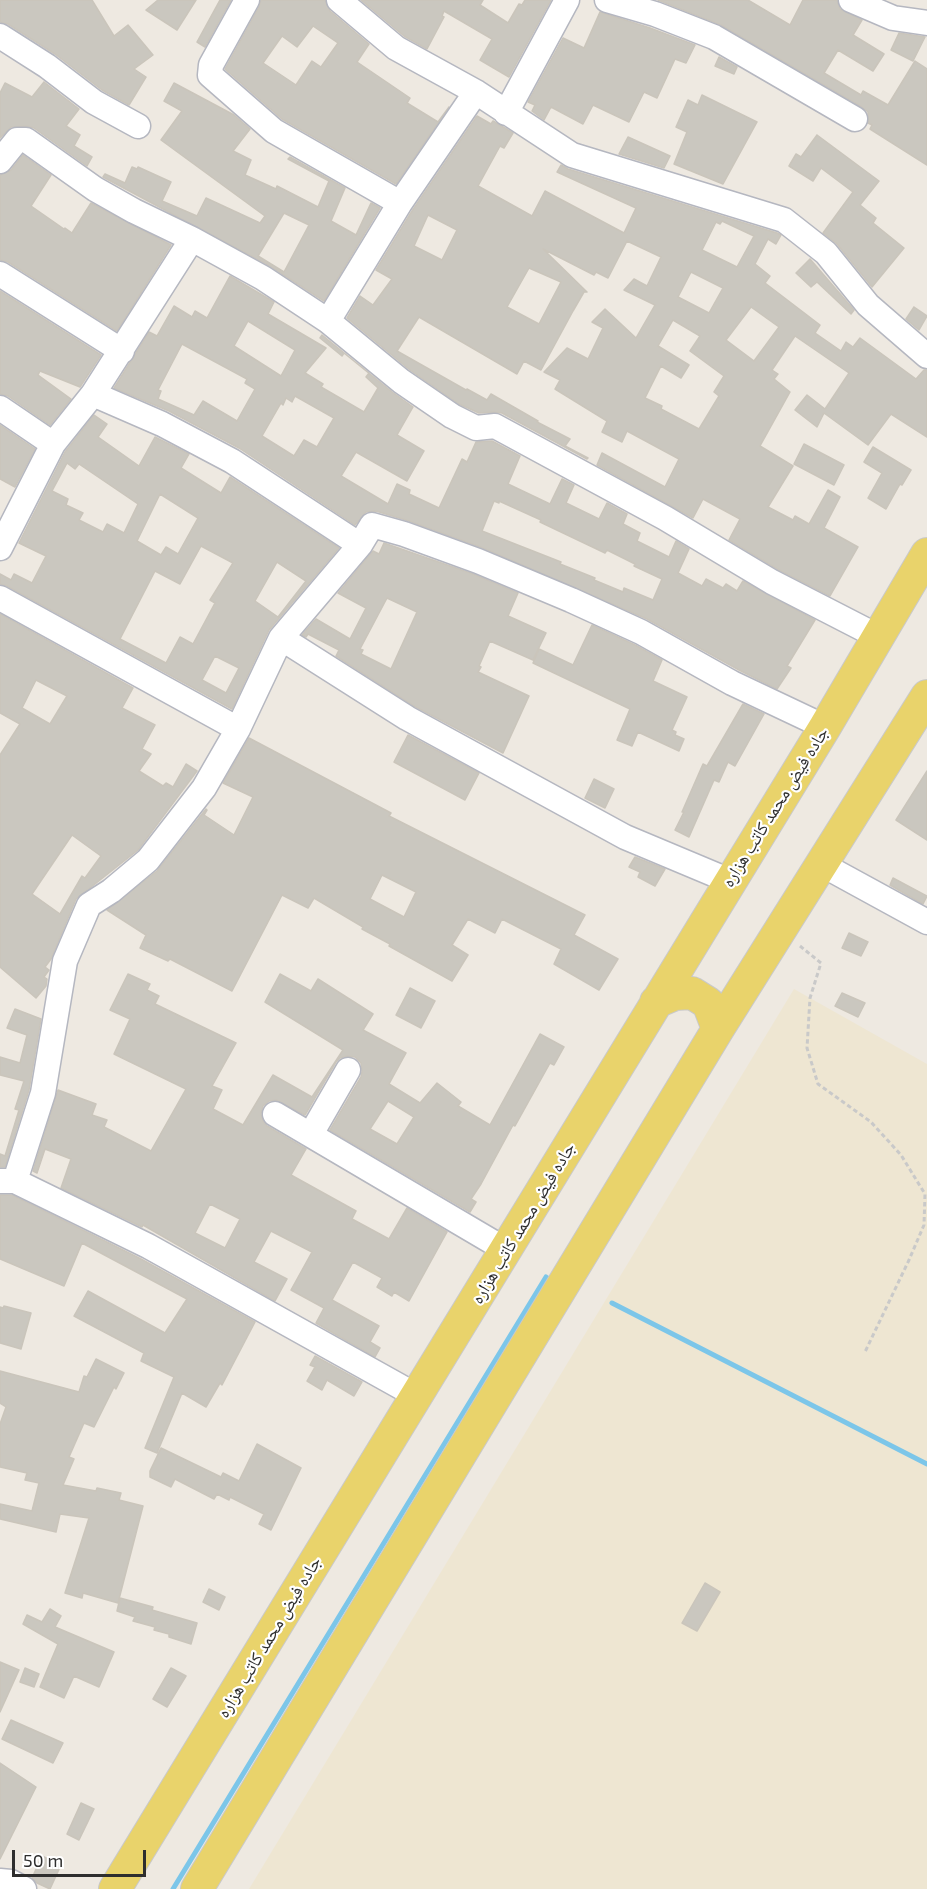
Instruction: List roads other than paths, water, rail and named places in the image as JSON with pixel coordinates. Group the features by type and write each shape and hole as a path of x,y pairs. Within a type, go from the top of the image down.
{"main road":[{"name":"جاده فیض محمد کاتب هزاره","path":"115,1889 825,727 927,554"},
{"path":"197,1889 718,1029 927,696"},
{"path":"656,1002 675,994 692,993 708,1003 718,1029"}],"street":[{"path":"247,0 211,65 210,75 274,130 400,203"},
{"path":"339,0 396,48 476,92 572,155 784,220 825,253 868,305 927,357"},
{"path":"506,113 567,0"},
{"path":"607,0 659,7 855,119"},
{"path":"851,0 893,18 927,23"},
{"path":"0,36 47,66 94,102 138,126"},
{"path":"328,321 400,203 476,92"},
{"path":"0,161 17,140 26,140 134,211 192,239 263,278 328,321 401,381 452,416 476,428 495,426 665,518 772,582 877,636"},
{"path":"0,548 53,444 93,394 192,239"},
{"path":"0,274 122,351"},
{"path":"93,394 162,424 232,461 360,545"},
{"path":"0,408 53,444"},
{"path":"417,1396 148,1246 7,1181 43,1093 65,961 89,905 111,891 148,860 204,788 238,729 281,638 360,545 372,525 478,561 641,632 732,683 825,727"},
{"path":"0,598 238,729"},
{"path":"281,638 407,718 625,837 730,881"},
{"path":"821,864 927,922"},
{"path":"311,1134 348,1070"},
{"path":"274,1114 506,1250"},
{"path":"0,1881 11,1882 24,1889"}],"waterway":[{"path":"173,1889 546,1277 552,1281"},
{"path":"612,1303 927,1464"}]}
